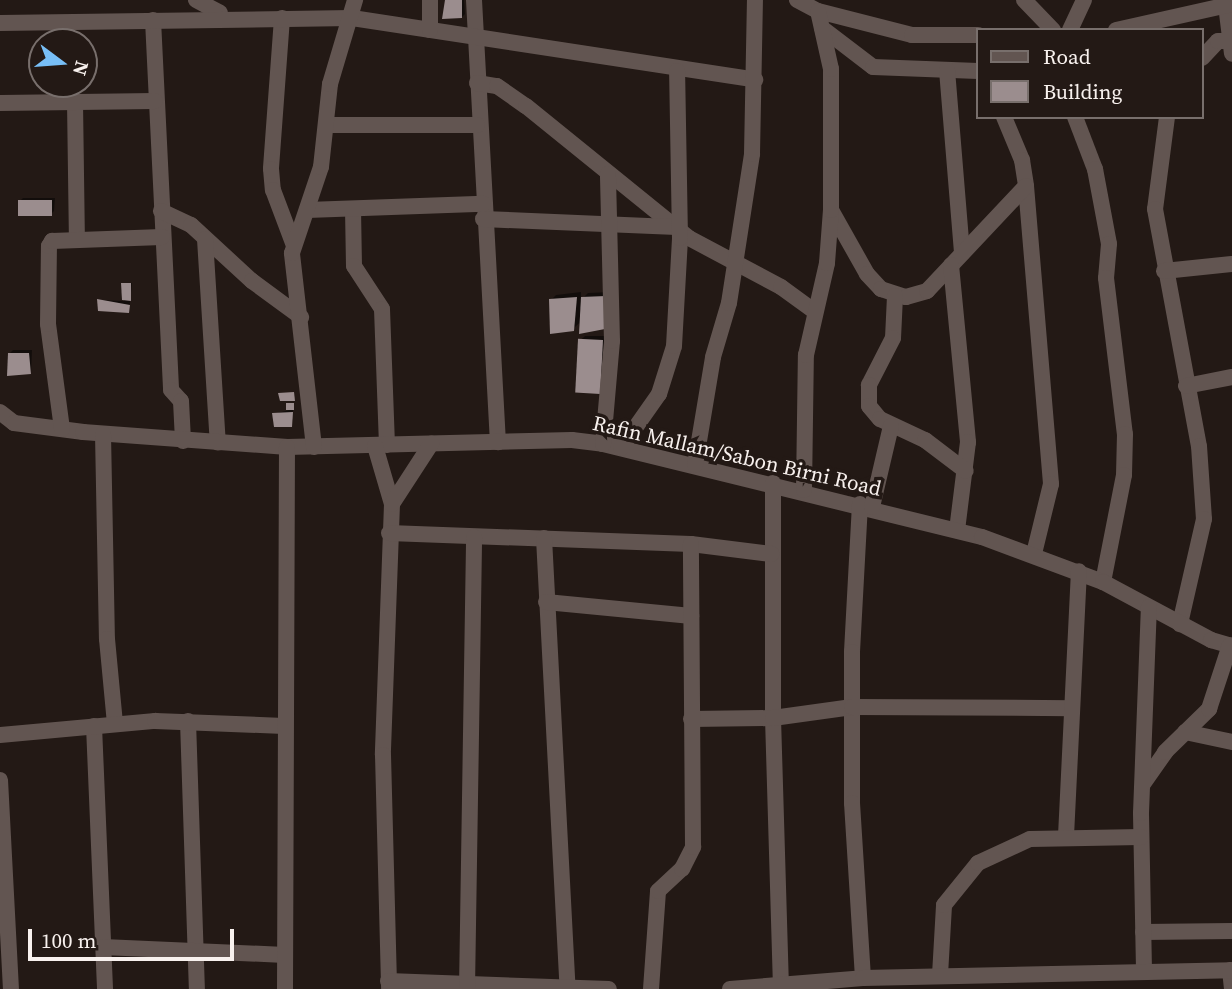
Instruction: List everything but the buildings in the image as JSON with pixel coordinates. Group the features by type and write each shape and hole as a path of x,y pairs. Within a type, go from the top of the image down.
{"street":[{"path":"196,0 220,10 282,18 352,18 677,71 755,80"},
{"path":"293,243 307,210 327,125 330,84 352,18 355,0"},
{"path":"430,0 430,30"},
{"path":"474,0 477,125 498,442"},
{"path":"695,465 734,265 752,154 755,0"},
{"path":"797,0 818,11 912,35 976,35"},
{"path":"1024,0 1051,28"},
{"path":"1071,28 1084,0"},
{"path":"1125,28 1229,5 1231,48"},
{"path":"0,23 153,20 220,10"},
{"path":"804,490 806,355 827,263 831,210 831,69 818,11"},
{"path":"282,18 271,169 273,190 293,243 314,447"},
{"path":"153,20 171,390 180,401 183,441"},
{"path":"822,28 873,67 976,71"},
{"path":"1204,56 1218,41 1231,48"},
{"path":"947,70 968,442 957,530"},
{"path":"621,448 669,372 674,346 678,228 677,71"},
{"path":"477,83 508,93 678,228 734,265 781,287 814,311"},
{"path":"0,103 155,101"},
{"path":"75,102 77,240"},
{"path":"1005,119 1022,160 1027,186 1051,484 1034,554"},
{"path":"1076,119 1095,169 1109,244 1107,278 1125,434 1124,475 1104,582"},
{"path":"1167,119 1156,209 1164,271 1199,446 1204,519 1180,624"},
{"path":"327,125 477,125"},
{"path":"603,444 612,366 612,223 608,174"},
{"path":"831,210 867,274 895,296 927,291 1027,186"},
{"path":"353,209 354,266 382,309 381,445 392,504 383,755 389,985 609,989"},
{"path":"307,210 483,211 678,228"},
{"path":"161,211 191,225 300,317"},
{"path":"62,429 49,332 48,246 52,241 162,237"},
{"path":"205,239 218,443"},
{"path":"1164,271 1232,264"},
{"path":"895,296 893,338 869,385 873,414 891,426 925,440 965,471"},
{"path":"1186,386 1232,377"},
{"name":"Rafin Mallam/Sabon Birni Road","path":"0,412 14,423 62,429 183,441 287,447 498,442 603,444 804,490 957,530 1034,554 1104,582 1180,624 1231,645"},
{"path":"863,978 852,803 852,706 866,506 891,426"},
{"path":"103,434 107,639 115,724"},
{"path":"392,504 432,444"},
{"path":"285,989 287,447"},
{"path":"773,483 773,718 781,985"},
{"path":"389,533 691,544 771,554"},
{"path":"467,986 474,537"},
{"path":"544,538 546,602 565,863 568,988"},
{"path":"651,989 658,891 682,869 693,847 691,544"},
{"path":"1066,836 1079,571"},
{"path":"546,602 691,616"},
{"path":"1144,970 1142,837 1149,607"},
{"path":"1143,784 1185,732 1203,715 1217,693 1231,645"},
{"path":"691,719 773,718 852,706 1071,708"},
{"path":"188,721 197,989"},
{"path":"0,735 115,724 188,721 284,726"},
{"path":"94,726 105,989"},
{"path":"1185,732 1232,742"},
{"path":"0,780 4,930 11,989"},
{"path":"940,975 944,905 964,876 1009,846 1030,839 1066,836 1142,837"},
{"path":"1143,932 1232,931"},
{"path":"103,947 285,955"},
{"path":"730,989 835,984 863,978 1144,970 1231,971 1232,989"}]}
